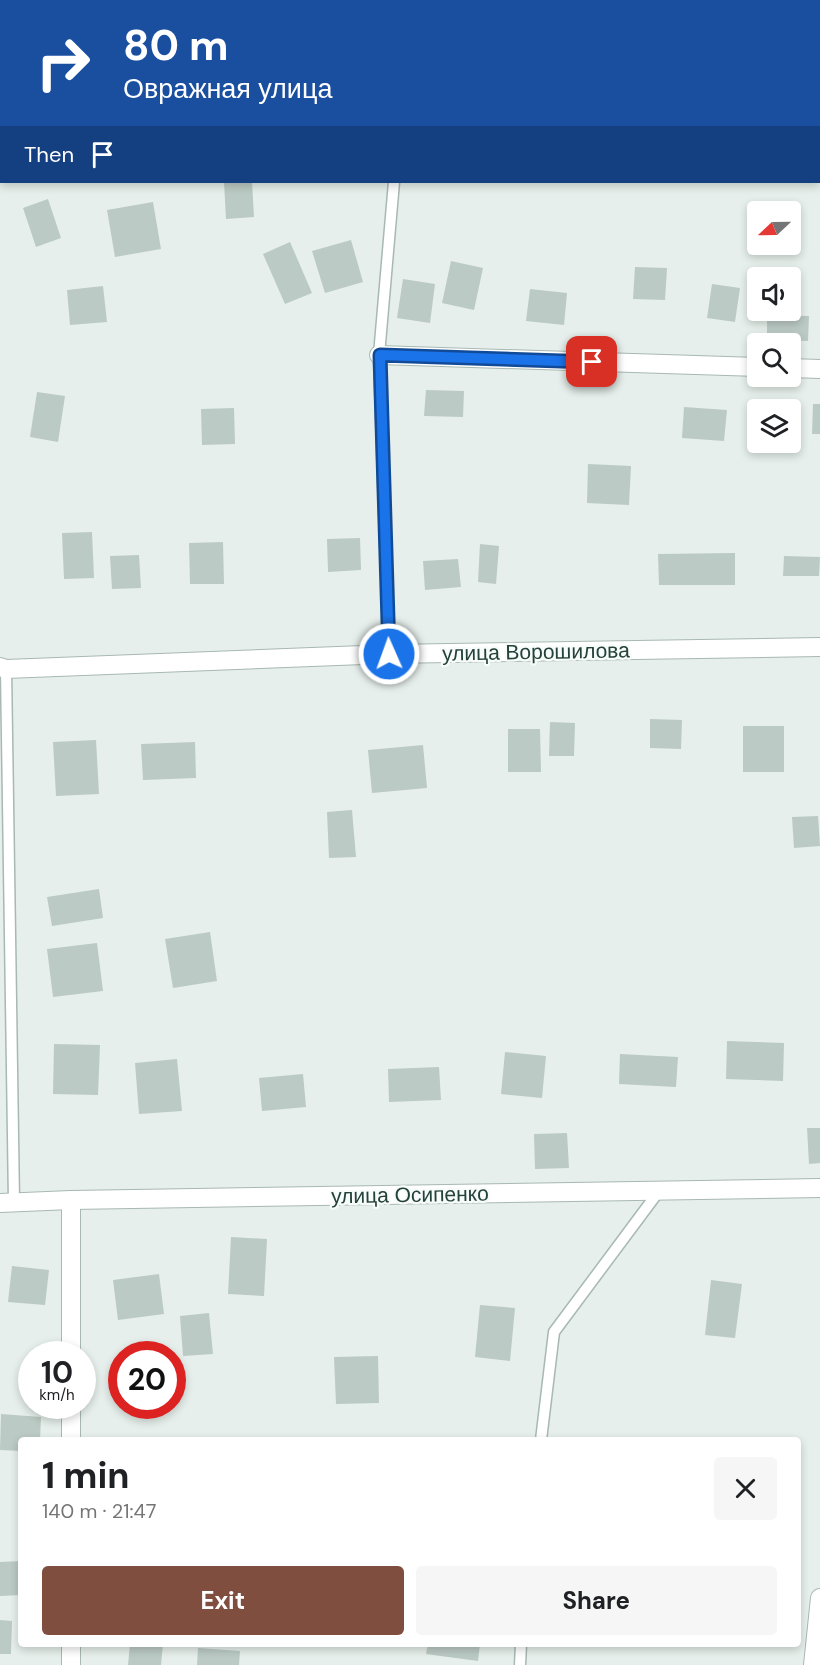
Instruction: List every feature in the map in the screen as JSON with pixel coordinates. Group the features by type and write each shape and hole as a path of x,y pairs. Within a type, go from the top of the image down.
{"street":[{"path":"380,355 747,367"},
{"path":"801,368 820,369"},
{"name":"улица Ворошилова","path":"3,668 389,654 820,647"},
{"name":"улица Осипенко","path":"7,1203 71,1200 820,1188"},
{"path":"71,1200 71,1341"},
{"path":"71,1419 71,1437"},
{"path":"813,1665 820,1598"},
{"path":"71,1647 71,1665"}],"lane":[{"path":"389,654 380,355 394,183"},
{"path":"3,668 7,1203"},
{"path":"541,1437 554,1332 659,1191"},
{"path":"520,1665 521,1647"}],"building":[{"path":"224,183 252,183 254,217 226,219"},
{"path":"48,199 61,238 36,247 23,208"},
{"path":"153,202 161,249 115,257 107,210"},
{"path":"351,240 363,282 325,293 312,251"},
{"path":"290,242 312,293 285,304 263,254"},
{"path":"451,261 483,268 474,310 442,303"},
{"path":"635,267 667,268 665,300 633,299"},
{"path":"403,279 435,284 430,323 397,318"},
{"path":"712,284 740,288 735,322 707,318"},
{"path":"103,286 107,322 70,325 67,290"},
{"path":"530,289 567,293 564,325 526,321"},
{"path":"801,316 809,316 808,341 801,341 801,333 767,333 767,321 801,321"},
{"path":"426,390 464,391 463,417 424,416"},
{"path":"37,392 65,396 58,442 30,437"},
{"path":"813,404 820,404 820,434 812,434"},
{"path":"684,407 727,410 724,441 682,438"},
{"path":"234,408 235,444 202,445 201,409"},
{"path":"588,464 631,466 629,505 587,503"},
{"path":"92,532 94,578 64,579 62,533"},
{"path":"360,538 361,570 328,572 327,539"},
{"path":"223,542 224,584 190,584 189,543"},
{"path":"480,544 499,546 496,584 478,582"},
{"path":"735,553 735,585 659,585 658,554"},
{"path":"139,555 141,588 112,589 110,556"},
{"path":"784,556 820,557 819,576 783,576"},
{"path":"458,559 461,587 425,590 423,561"},
{"path":"650,719 682,720 681,749 650,748"},
{"path":"550,722 575,723 574,756 549,756"},
{"path":"743,726 784,726 784,772 743,772"},
{"path":"508,729 540,729 541,772 508,772"},
{"path":"96,740 99,794 56,796 53,742"},
{"path":"195,742 196,778 143,780 141,744"},
{"path":"423,745 427,788 372,793 368,750"},
{"path":"352,810 356,857 329,858 327,812"},
{"path":"818,816 820,846 794,848 792,817"},
{"path":"99,889 103,918 52,926 47,897"},
{"path":"210,932 217,981 173,988 165,939"},
{"path":"97,943 103,991 53,997 47,949"},
{"path":"727,1041 784,1043 783,1081 726,1079"},
{"path":"54,1044 100,1045 98,1095 53,1094"},
{"path":"505,1052 546,1056 542,1098 501,1094"},
{"path":"620,1054 678,1057 676,1087 619,1084"},
{"path":"177,1059 182,1111 139,1114 135,1063"},
{"path":"439,1067 441,1100 389,1102 388,1069"},
{"path":"303,1074 306,1107 262,1111 259,1078"},
{"path":"807,1128 820,1128 820,1163 809,1164"},
{"path":"567,1133 569,1168 535,1169 534,1134"},
{"path":"231,1237 267,1239 264,1296 228,1294"},
{"path":"12,1266 49,1270 45,1305 8,1302"},
{"path":"159,1274 164,1314 118,1320 113,1280"},
{"path":"711,1280 742,1284 735,1338 705,1335"},
{"path":"480,1305 515,1308 510,1361 475,1357"},
{"path":"209,1313 213,1354 186,1356 186,1341 182,1341 180,1316"},
{"path":"378,1356 379,1403 336,1404 334,1357"},
{"path":"1,1414 18,1415 18,1419 41,1419 40,1437 18,1437 18,1451 0,1450"},
{"path":"18,1561 18,1595 0,1596 0,1562"},
{"path":"0,1620 12,1621 11,1654 0,1654"},
{"path":"130,1647 163,1647 161,1665 128,1665"},
{"path":"427,1647 480,1647 478,1661 426,1654"},
{"path":"198,1648 240,1651 239,1665 197,1665"}],"route":[{"path":"389,654 380,355 592,362"}]}
